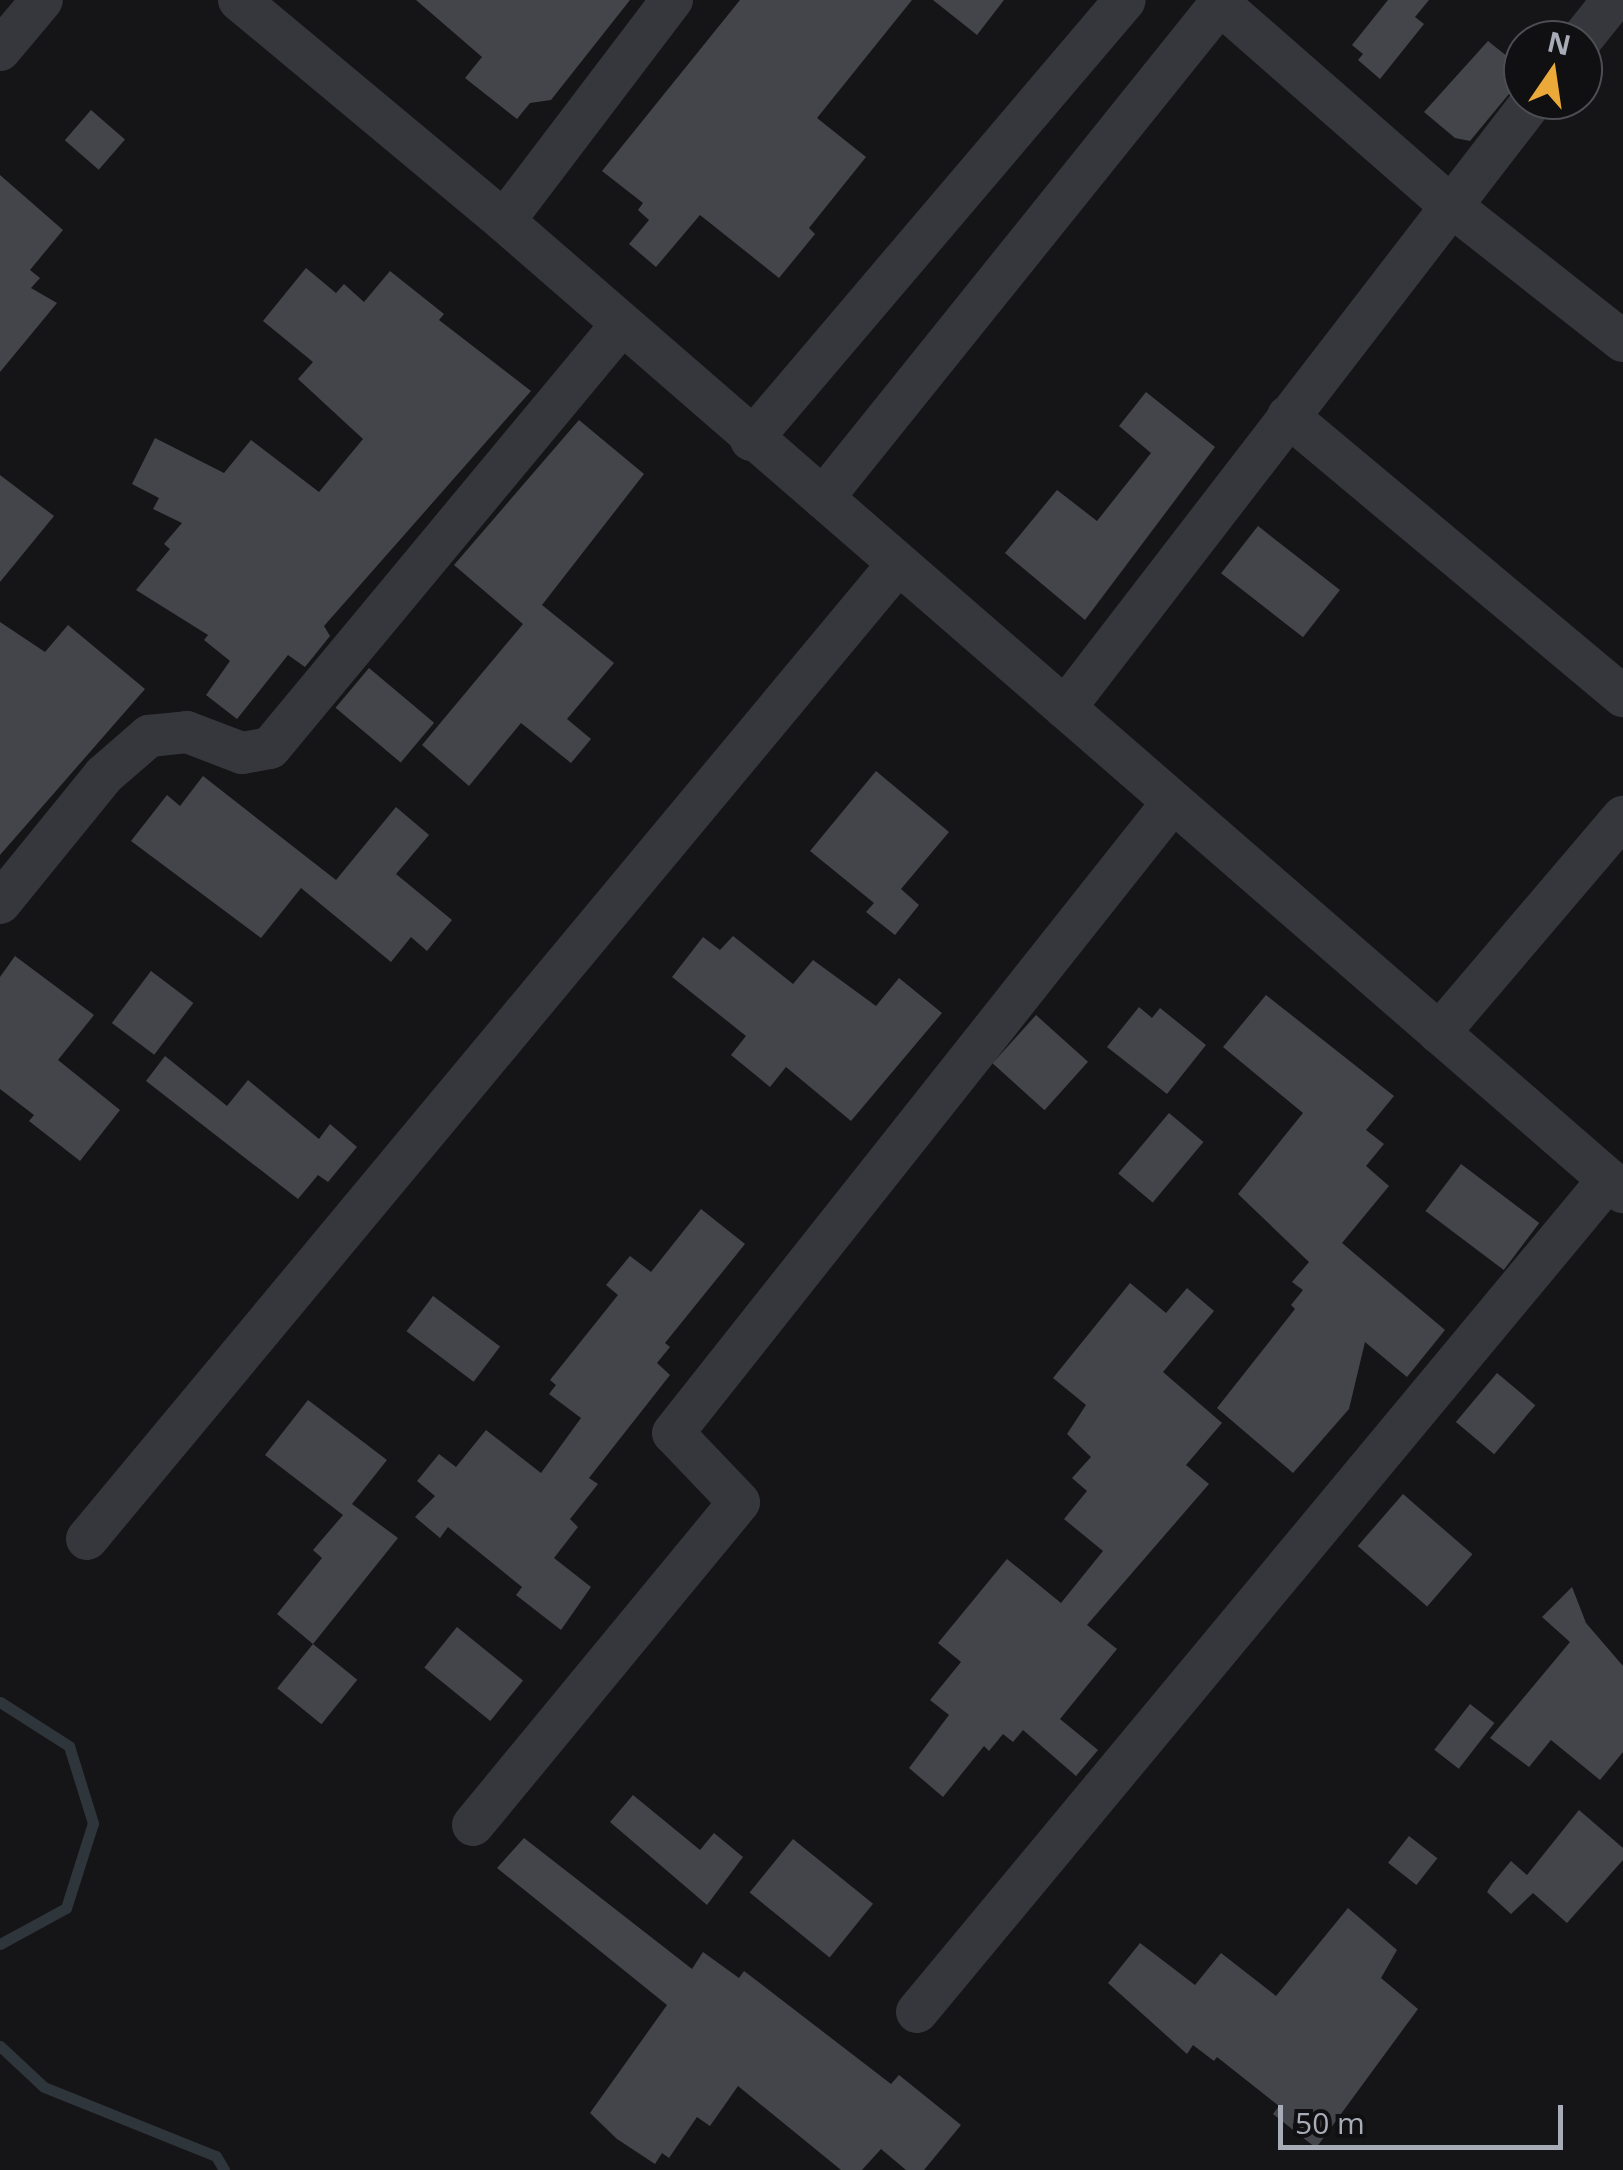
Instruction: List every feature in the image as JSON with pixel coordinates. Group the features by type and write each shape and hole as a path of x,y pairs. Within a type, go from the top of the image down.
{"street":[{"path":"0,50 42,0"},
{"path":"239,0 504,220 751,440 823,498 1616,1186 917,2012"},
{"path":"504,220 672,0"},
{"path":"751,440 1125,0"},
{"path":"1596,20 1612,0"},
{"path":"823,498 1222,2 1450,205 1623,342"},
{"path":"1065,708 1517,120"},
{"path":"0,903 104,775 150,736 187,732 242,753 270,748 622,324"},
{"path":"1288,416 1623,696"},
{"path":"87,1539 898,564"},
{"path":"473,1824 739,1502 673,1433 1173,802"},
{"path":"1440,1033 1623,817"}],"building":[{"path":"416,0 630,0 551,100 530,103 517,119 465,78 482,57"},
{"path":"740,0 912,0 817,118 866,157 809,228 815,234 779,278 700,215 656,267 629,244 649,220 638,210 643,203 602,171"},
{"path":"933,0 1004,0 977,35"},
{"path":"1388,0 1429,0 1415,17 1424,24 1380,79 1358,60 1363,54 1352,45"},
{"path":"1488,41 1503,53 1503,101 1470,141 1455,138 1424,112"},
{"path":"91,110 125,140 99,170 65,140"},
{"path":"0,175 63,230 30,270 40,278 31,288 57,303 0,372"},
{"path":"306,268 336,293 344,284 364,302 390,271 444,314 439,320 531,391 324,626 330,636 305,667 288,655 237,719 206,695 230,661 204,640 208,635 136,590 170,549 164,544 182,523 153,509 159,498 132,484 155,438 224,473 251,440 319,492 363,439 298,379 313,362 263,321"},
{"path":"1146,392 1215,447 1085,620 1005,553 1057,490 1097,521 1151,453 1119,426"},
{"path":"579,420 644,474 542,605 614,663 567,719 591,739 571,763 521,723 469,786 422,745 523,624 454,565"},
{"path":"0,475 54,516 0,582"},
{"path":"1258,526 1340,590 1303,637 1221,573"},
{"path":"0,622 45,652 68,625 145,689 0,855"},
{"path":"369,668 434,723 401,762 336,708"},
{"path":"876,771 949,832 901,889 919,905 895,935 866,912 874,903 810,851"},
{"path":"203,776 336,880 396,807 429,835 396,874 452,920 427,951 411,937 391,962 301,888 261,938 131,841 167,795 180,806"},
{"path":"733,936 793,984 813,960 876,1006 899,978 942,1013 851,1121 786,1067 770,1087 731,1055 746,1036 672,977 703,937 720,950"},
{"path":"15,956 94,1015 58,1060 120,1110 80,1161 29,1121 34,1115 0,1089 0,977"},
{"path":"151,971 193,1003 154,1055 112,1023"},
{"path":"1266,995 1394,1096 1366,1130 1384,1144 1366,1166 1389,1186 1342,1243 1445,1330 1407,1377 1365,1342 1349,1409 1293,1473 1217,1408 1295,1309 1291,1305 1303,1290 1292,1282 1309,1262 1238,1194 1303,1113 1223,1047"},
{"path":"1139,1007 1152,1018 1160,1008 1206,1045 1167,1094 1107,1047"},
{"path":"1036,1015 1088,1062 1045,1110 993,1063"},
{"path":"165,1056 227,1106 248,1080 319,1139 330,1124 357,1147 328,1182 318,1175 298,1199 146,1081"},
{"path":"1169,1113 1203,1142 1153,1202 1118,1174"},
{"path":"1461,1164 1539,1223 1504,1270 1425,1211"},
{"path":"701,1209 745,1244 665,1343 670,1347 657,1363 670,1375 589,1478 598,1484 570,1519 578,1527 554,1558 591,1587 561,1630 516,1595 522,1587 448,1527 440,1538 415,1517 435,1496 417,1481 439,1454 456,1467 486,1430 541,1473 581,1418 549,1394 556,1385 550,1380 618,1295 606,1285 630,1256 651,1272"},
{"path":"1130,1283 1166,1313 1187,1288 1214,1311 1163,1372 1222,1423 1186,1465 1209,1484 1087,1625 1117,1649 1060,1719 1098,1750 1076,1776 1023,1730 1013,1742 1003,1734 989,1751 984,1746 943,1797 909,1768 949,1715 930,1700 961,1662 938,1643 1007,1559 1061,1603 1103,1551 1064,1519 1087,1491 1072,1478 1091,1457 1067,1434 1086,1405 1053,1378"},
{"path":"433,1296 500,1347 474,1382 407,1331"},
{"path":"1497,1373 1535,1405 1494,1454 1456,1422"},
{"path":"308,1400 387,1460 352,1504 398,1538 313,1644 277,1614 322,1558 313,1550 343,1515 265,1455"},
{"path":"1403,1494 1472,1554 1427,1606 1358,1546"},
{"path":"1572,1587 1586,1623 1623,1666 1623,1752 1600,1780 1551,1740 1529,1767 1490,1738 1570,1642 1542,1617"},
{"path":"457,1627 523,1680 490,1721 424,1667"},
{"path":"313,1644 357,1680 321,1724 277,1688"},
{"path":"1470,1704 1494,1723 1459,1769 1434,1750"},
{"path":"633,1795 700,1850 714,1833 743,1857 707,1905 610,1822"},
{"path":"1579,1810 1623,1848 1623,1860 1567,1923 1533,1893 1511,1914 1487,1892 1492,1884 1511,1861 1527,1875"},
{"path":"1409,1836 1437,1858 1416,1885 1388,1863"},
{"path":"524,1838 692,1969 703,1952 739,1978 744,1971 891,2084 899,2075 961,2125 924,2170 906,2170 881,2149 862,2170 841,2170 738,2086 710,2126 697,2117 669,2158 662,2153 655,2164 617,2139 590,2113 667,2005 497,1868"},
{"path":"793,1839 873,1904 830,1957 750,1893"},
{"path":"1348,1908 1397,1950 1381,1978 1418,2009 1316,2148 1273,2114 1279,2106 1217,2057 1214,2061 1193,2045 1187,2054 1108,1983 1140,1943 1195,1985 1221,1953 1276,1996"}],"waterway":[{"path":"0,1702 69,1746 93,1823 66,1908 0,1944"},
{"path":"0,2046 44,2087 216,2156 224,2170"}]}
